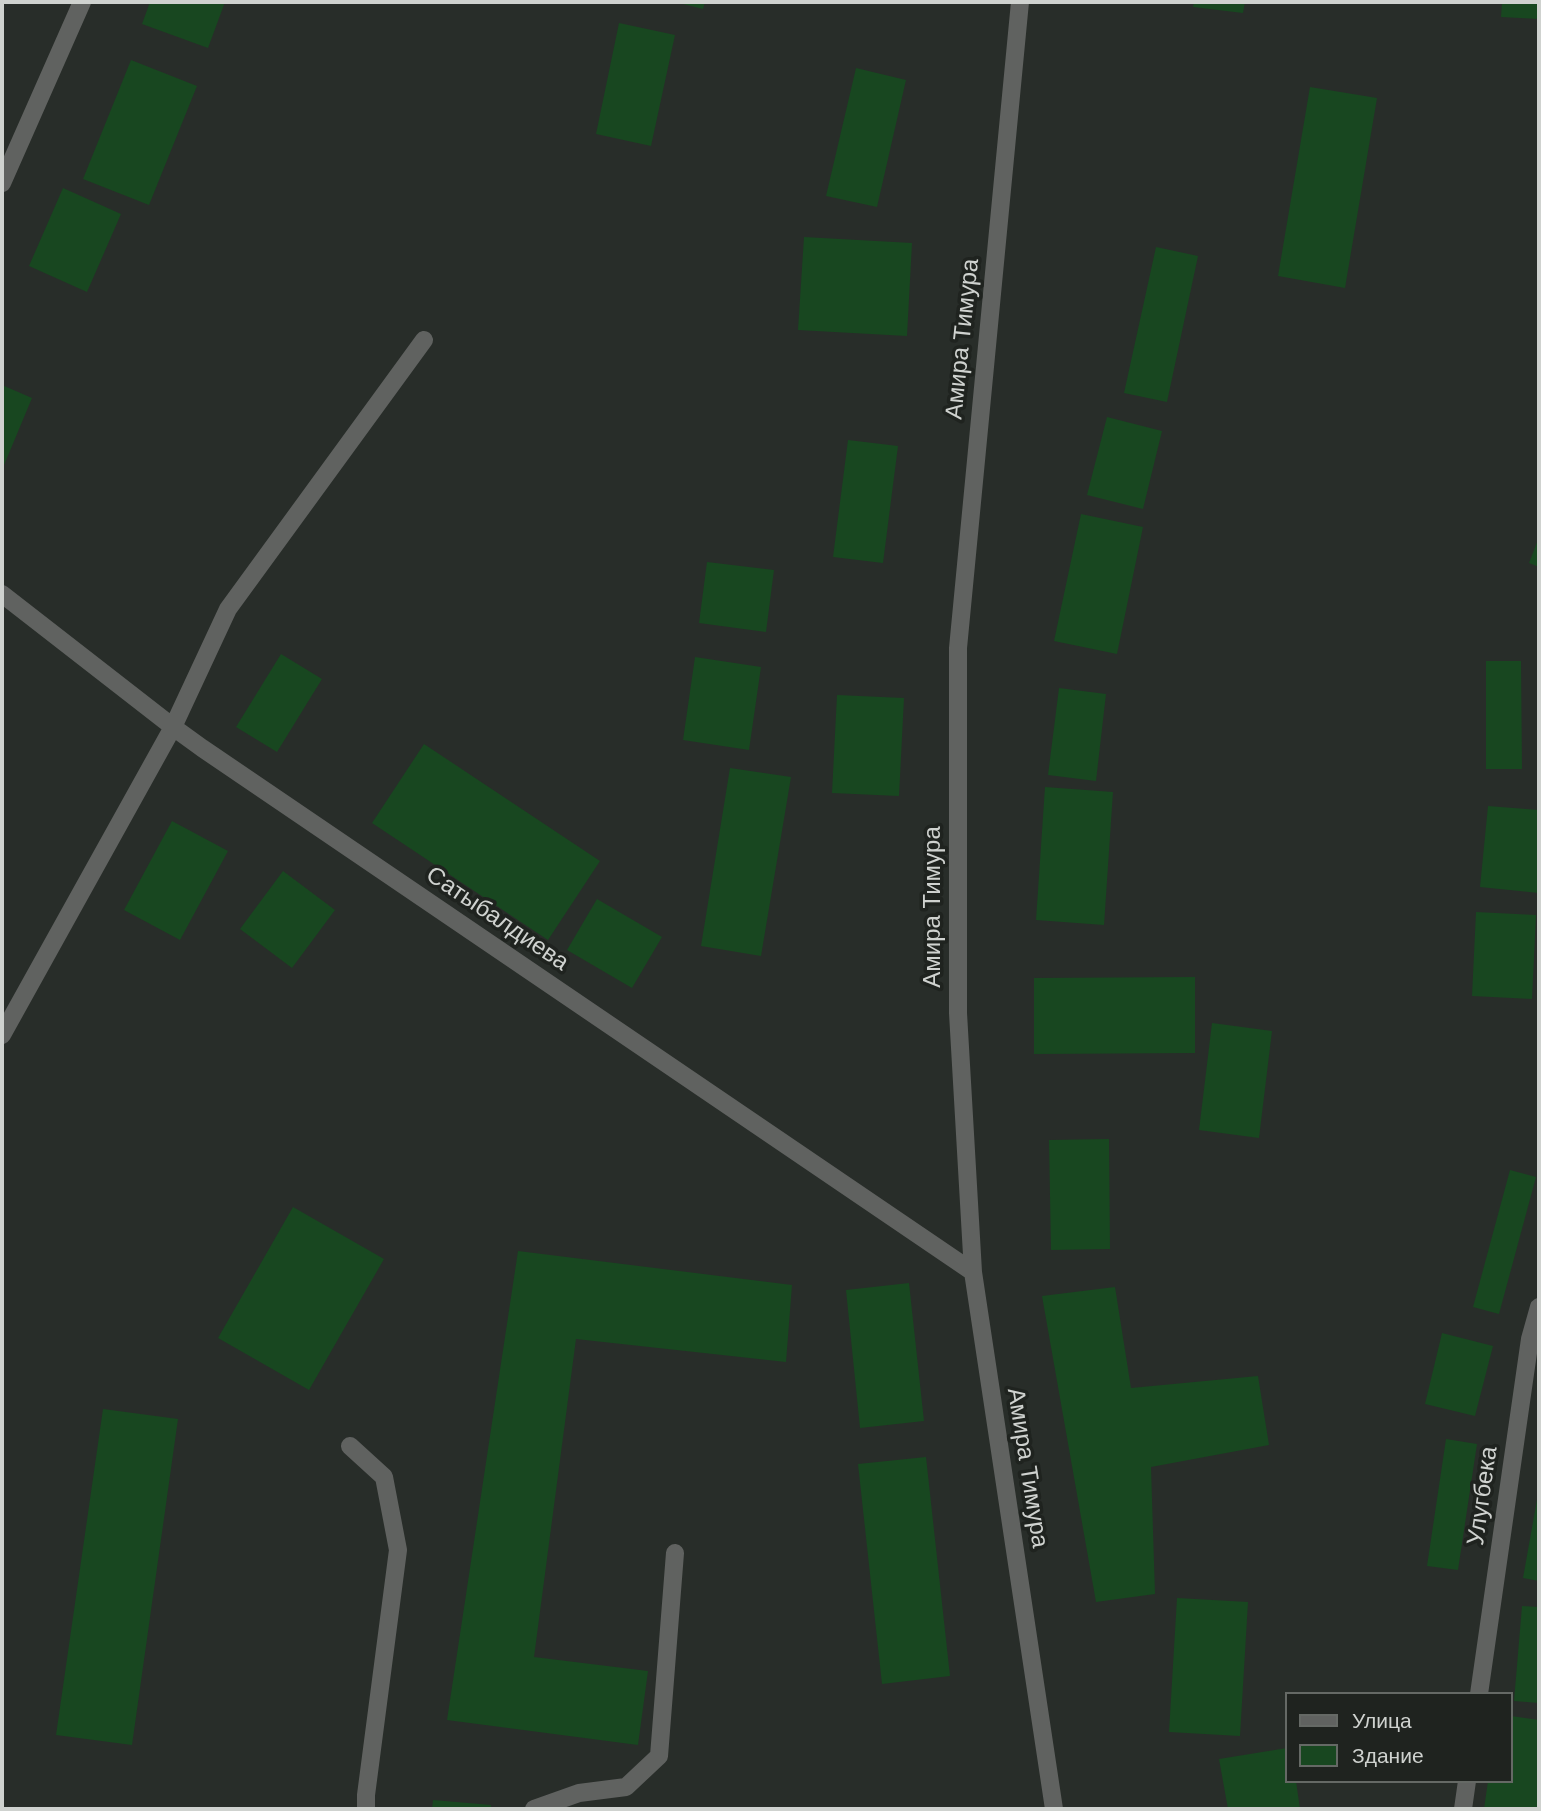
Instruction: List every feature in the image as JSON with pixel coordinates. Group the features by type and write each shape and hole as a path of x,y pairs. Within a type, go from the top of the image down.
{"street":[{"path":"2,183 82,2"},
{"name":"Амира Тимура","path":"1020,2 958,648 958,1013 973,1272 1054,1809"},
{"path":"2,1035 173,727 228,610 424,340"},
{"name":"Сатыбалдиева","path":"2,594 173,727 973,1272"},
{"name":"Улугбека","path":"1479,1692 1530,1339 1539,1307"},
{"path":"350,1446 384,1477 398,1550 366,1809"},
{"path":"534,1809 579,1793 626,1787 659,1756 675,1553"},
{"path":"1463,1809 1467,1783"}],"building":[{"path":"150,2 225,2 208,48 142,24"},
{"path":"675,2 705,2 703,9"},
{"path":"1194,2 1245,2 1243,13 1193,7"},
{"path":"1502,2 1539,2 1539,19 1501,17"},
{"path":"619,23 675,35 651,146 596,134"},
{"path":"131,60 197,86 149,205 83,179"},
{"path":"856,68 906,80 877,207 826,196"},
{"path":"1310,87 1377,98 1345,288 1278,276"},
{"path":"63,188 121,214 87,292 29,266"},
{"path":"804,237 912,243 907,336 798,330"},
{"path":"1156,247 1198,256 1167,402 1124,393"},
{"path":"2,385 32,398 2,470"},
{"path":"1107,417 1162,431 1143,509 1087,495"},
{"path":"848,440 898,446 883,563 833,557"},
{"path":"1081,514 1143,527 1117,654 1054,641"},
{"path":"1539,537 1539,567 1529,563"},
{"path":"707,562 774,570 766,632 699,623"},
{"path":"281,654 322,679 277,752 236,727"},
{"path":"695,657 761,667 749,750 683,740"},
{"path":"1486,661 1521,661 1522,769 1486,769"},
{"path":"1059,688 1106,694 1096,781 1048,775"},
{"path":"837,695 904,698 899,796 832,793"},
{"path":"424,744 600,861 548,940 372,823"},
{"path":"730,768 791,777 761,956 701,946"},
{"path":"1045,787 1113,792 1104,925 1036,920"},
{"path":"1488,806 1539,810 1539,893 1480,887"},
{"path":"172,821 228,851 180,940 124,910"},
{"path":"283,871 335,910 292,968 240,929"},
{"path":"597,899 662,937 632,988 567,950"},
{"path":"1476,912 1536,915 1532,999 1472,996"},
{"path":"1195,977 1195,1053 1034,1054 1034,978"},
{"path":"1212,1023 1272,1031 1259,1138 1199,1130"},
{"path":"1109,1139 1110,1249 1051,1250 1049,1140"},
{"path":"1510,1170 1536,1177 1499,1314 1473,1307"},
{"path":"293,1207 384,1259 309,1390 218,1338"},
{"path":"518,1251 792,1285 786,1362 576,1339 534,1657 648,1671 638,1745 447,1720"},
{"path":"909,1283 924,1421 860,1428 846,1290"},
{"path":"1115,1287 1131,1388 1258,1376 1269,1445 1151,1467 1155,1594 1096,1602 1042,1296"},
{"path":"1442,1333 1493,1346 1475,1416 1425,1404"},
{"path":"103,1409 178,1419 132,1745 56,1735"},
{"path":"1446,1439 1477,1444 1458,1570 1427,1566"},
{"path":"926,1457 950,1676 882,1684 858,1464"},
{"path":"1539,1494 1539,1581 1523,1578"},
{"path":"1177,1598 1248,1602 1240,1736 1169,1732"},
{"path":"1522,1606 1539,1607 1539,1703 1514,1701"},
{"path":"1513,1716 1539,1720 1539,1809 1484,1809 1488,1783 1513,1783"},
{"path":"1286,1748 1286,1783 1296,1783 1300,1809 1228,1809 1219,1759"},
{"path":"433,1800 491,1805 491,1809 432,1809"}]}
